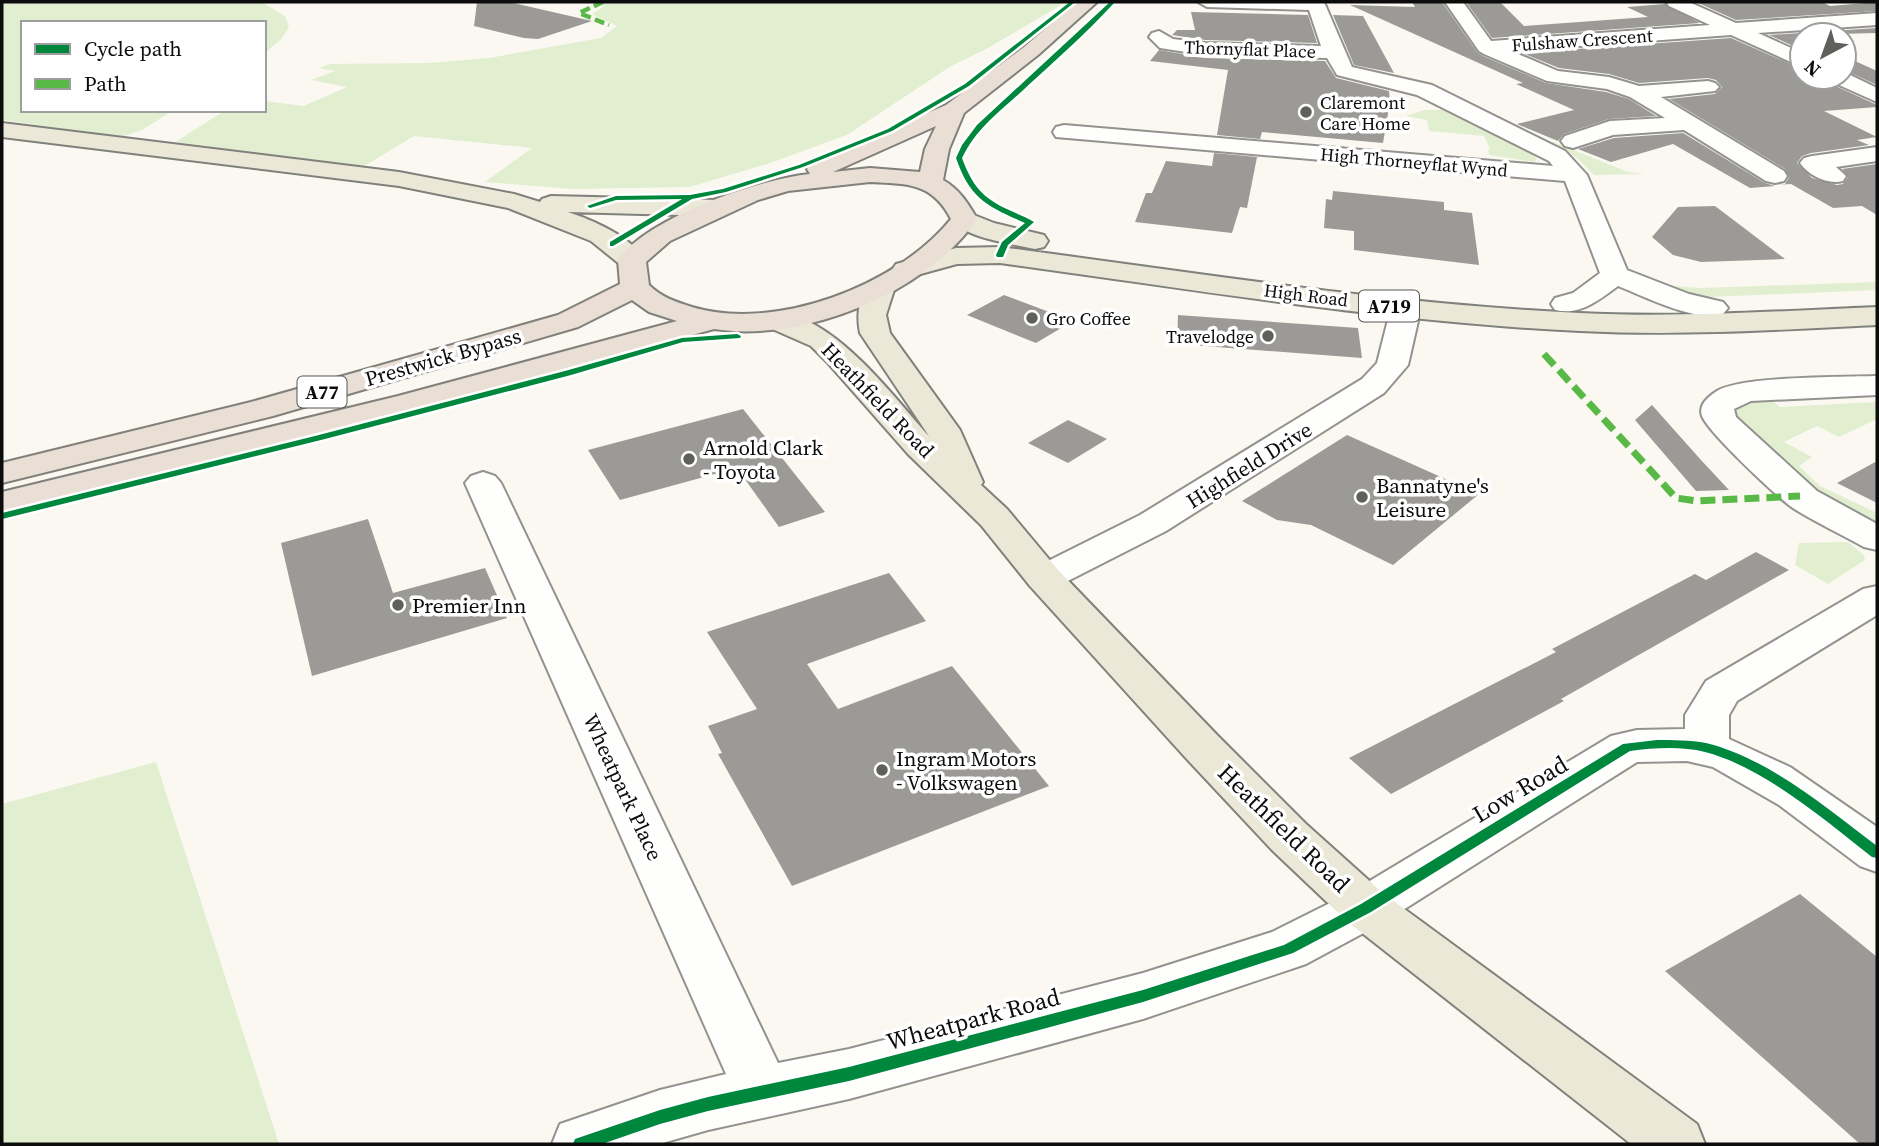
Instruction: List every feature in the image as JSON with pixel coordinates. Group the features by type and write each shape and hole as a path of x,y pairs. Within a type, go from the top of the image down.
{"highway":[{"name":"A77","path":"964,219 946,243 893,278 814,315 780,322 709,322 655,304 633,274 661,235 716,208 785,184 954,110 1031,51 1088,2"},
{"name":"A77","path":"785,184 870,175 930,182 937,149 954,110"},
{"path":"930,182 955,199 964,219"},
{"name":"Prestwick Bypass","path":"2,473 261,409 568,321 633,274"},
{"name":"Prestwick Bypass","path":"2,503 709,322"}],"main road":[{"path":"2,130 399,179 514,202 569,220 600,234 633,274"},
{"path":"514,202 673,209 716,208"},
{"name":"High Road","path":"964,219 1005,234 1065,247 1468,298 1713,308 1877,302"},
{"name":"High Road","path":"893,278 956,256 1000,255 1406,308 1581,323 1877,316"},
{"name":"Heathfield Road","path":"893,278 871,315 875,333 943,430 968,491"},
{"name":"Heathfield Road","path":"780,322 822,340 860,378 920,447 994,517 1044,578 1280,828 1366,908 1676,1144"}],"street":[{"name":"Thornyflat Place","path":"1207,2 1315,3 1333,52 1344,71 1351,75"},
{"name":"Fulshaw Crescent","path":"1454,2 1486,47 1877,19"},
{"path":"1675,2 1788,55"},
{"name":"Thornyflat Place","path":"1158,44 1205,50 1333,52"},
{"path":"1486,47 1554,77 1609,83 1638,92 1775,176"},
{"name":"High Thorneyflat Wynd","path":"1351,75 1424,90 1558,156 1575,175 1615,275"},
{"path":"1638,92 1708,87"},
{"path":"1858,87 1877,96"},
{"path":"1573,141 1610,128 1689,123"},
{"name":"High Thorneyflat Wynd","path":"1064,132 1253,155 1575,175"},
{"path":"1834,176 1812,163 1877,154"},
{"path":"1565,304 1583,299 1615,275 1681,301 1713,308"},
{"name":"Highfield Drive","path":"1044,578 1153,523 1373,386 1392,365 1406,308"},
{"path":"1877,385 1750,391 1731,396 1718,406 1718,415 1724,424 1804,499 1877,539"},
{"name":"Wheatpark Place","path":"483,483 763,1092"},
{"path":"1707,748 1707,715 1721,691 1877,598"},
{"name":"Low Road","path":"1366,908 1627,747 1661,743 1707,748 1751,766 1809,803 1877,853"},
{"name":"Wheatpark Road","path":"581,1144 660,1117 849,1074 1143,996 1288,949 1366,908"}],"green space":[{"path":"2,2 261,2 285,16 289,27 282,38 266,52 266,21 21,21 21,112 171,112 142,130 121,137 2,120"},
{"path":"590,2 1061,2 1061,5 988,48 951,66 847,135 770,163 690,187 571,189 485,182 532,148 414,136 361,168 175,142 223,112 266,112 266,101 304,106 347,87 311,80 335,71 319,68 330,64 429,63 489,58 601,38 617,26 592,14 604,6"},
{"path":"1424,110 1449,110 1531,153 1537,159 1534,162 1489,155 1490,149 1484,136 1429,131 1427,120 1406,116"},
{"path":"1551,141 1628,172 1645,174 1594,175 1577,158"},
{"path":"1877,282 1877,290 1709,297 1686,294 1660,285 1701,288"},
{"path":"1767,396 1780,407 1877,402 1877,419 1839,437 1817,426 1784,442 1812,457 1799,466 1820,486 1877,513 1877,522 1870,527 1824,502 1738,421 1733,412 1737,403"},
{"path":"1848,542 1863,554 1865,560 1828,584 1795,565 1799,543"},
{"path":"156,762 279,1144 2,1144 2,804"}],"building":[{"path":"477,2 509,2 592,21 538,39 524,38 474,26"},
{"path":"1412,2 1442,2 1477,52 1483,56 1546,83 1606,92 1629,99 1656,116 1609,119 1564,134 1558,141 1519,125 1517,124 1574,110 1516,84 1523,83 1350,5 1415,7"},
{"path":"1466,2 1500,2 1524,26 1648,17 1627,7 1665,4 1700,23 1492,38"},
{"path":"1696,2 1822,2 1830,6 1877,2 1877,11 1736,20"},
{"path":"1191,12 1308,15 1317,43 1205,40 1172,35 1177,30 1195,30"},
{"path":"1333,15 1363,16 1394,73 1354,65"},
{"path":"1877,28 1877,33 1858,33 1858,29"},
{"path":"1788,34 1788,44 1769,35"},
{"path":"1731,38 1788,63 1788,91 1846,91 1877,105 1824,111 1877,137 1857,140 1869,145 1811,153 1802,156 1797,163 1812,178 1837,185 1843,184 1848,177 1842,169 1877,164 1877,215 1862,206 1833,208 1791,184 1776,185 1785,184 1789,177 1785,169 1669,99 1715,94 1722,87 1716,80 1708,78 1639,83 1609,74 1559,68 1522,53"},
{"path":"1159,50 1205,58 1325,61 1336,78 1389,91 1390,102 1383,143 1262,132 1260,139 1217,135 1228,70 1150,61"},
{"path":"1858,62 1877,71 1877,85 1858,76"},
{"path":"1683,133 1765,183 1775,186 1750,188 1673,144 1611,162 1578,149 1614,138"},
{"path":"1214,153 1257,157 1247,208 1240,207 1232,233 1135,222 1146,193 1152,193 1166,161 1212,166"},
{"path":"1333,191 1444,202 1444,210 1472,213 1479,265 1354,250 1354,231 1324,228 1326,199 1332,200"},
{"path":"1715,206 1785,259 1701,262 1673,255 1652,237 1678,207"},
{"name":"Gro Coffee","path":"1004,295 1073,321 1036,343 967,315"},
{"name":"Travelodge","path":"1178,315 1358,328 1362,358 1177,344"},
{"path":"1652,405 1729,490 1696,491 1635,420"},
{"name":"Arnold Clark - Toyota","path":"743,409 825,512 779,527 737,468 620,500 588,450"},
{"path":"1068,420 1107,439 1068,463 1028,443"},
{"name":"Bannatyne's Leisure","path":"1347,435 1479,494 1393,565 1311,525 1277,520 1242,501"},
{"path":"1877,461 1877,503 1837,483"},
{"name":"Premier Inn","path":"368,519 393,593 485,568 507,618 312,676 281,543"},
{"path":"1756,552 1789,570 1561,699 1564,701 1391,794 1349,758 1556,652 1552,649 1695,574 1706,580"},
{"name":"Ingram Motors - Volkswagen","path":"889,573 926,621 807,664 838,709 952,666 1049,786 792,886 718,754 722,753 708,726 757,709 707,632"},
{"path":"1800,894 1877,957 1877,1144 1860,1144 1665,971"}],"marked path":[{"path":"603,2 579,13 609,25"},
{"path":"1544,354 1676,498 1697,501 1800,496"}],"cycle path":[{"path":"590,206 616,198 690,197 724,191 801,166 890,130 967,85 1073,2"},
{"path":"1000,255 1005,244 1030,222 994,206 977,193 970,184 959,158 979,126 1113,2"},
{"path":"613,244 690,197"},
{"path":"2,516 318,438 568,373 682,340 737,336"},
{"path":"581,1144 708,1104 849,1074 1143,996 1288,949 1366,908 1627,747 1687,745 1729,755 1796,793 1877,853"}],"place":[{"name":"Claremont Care Home","path":"1306,112"},
{"name":"Gro Coffee","path":"1032,318"},
{"name":"Travelodge","path":"1268,336"},
{"name":"Arnold Clark - Toyota","path":"689,459"},
{"name":"Bannatyne's Leisure","path":"1362,497"},
{"name":"Premier Inn","path":"398,605"},
{"name":"Ingram Motors - Volkswagen","path":"882,770"}]}
